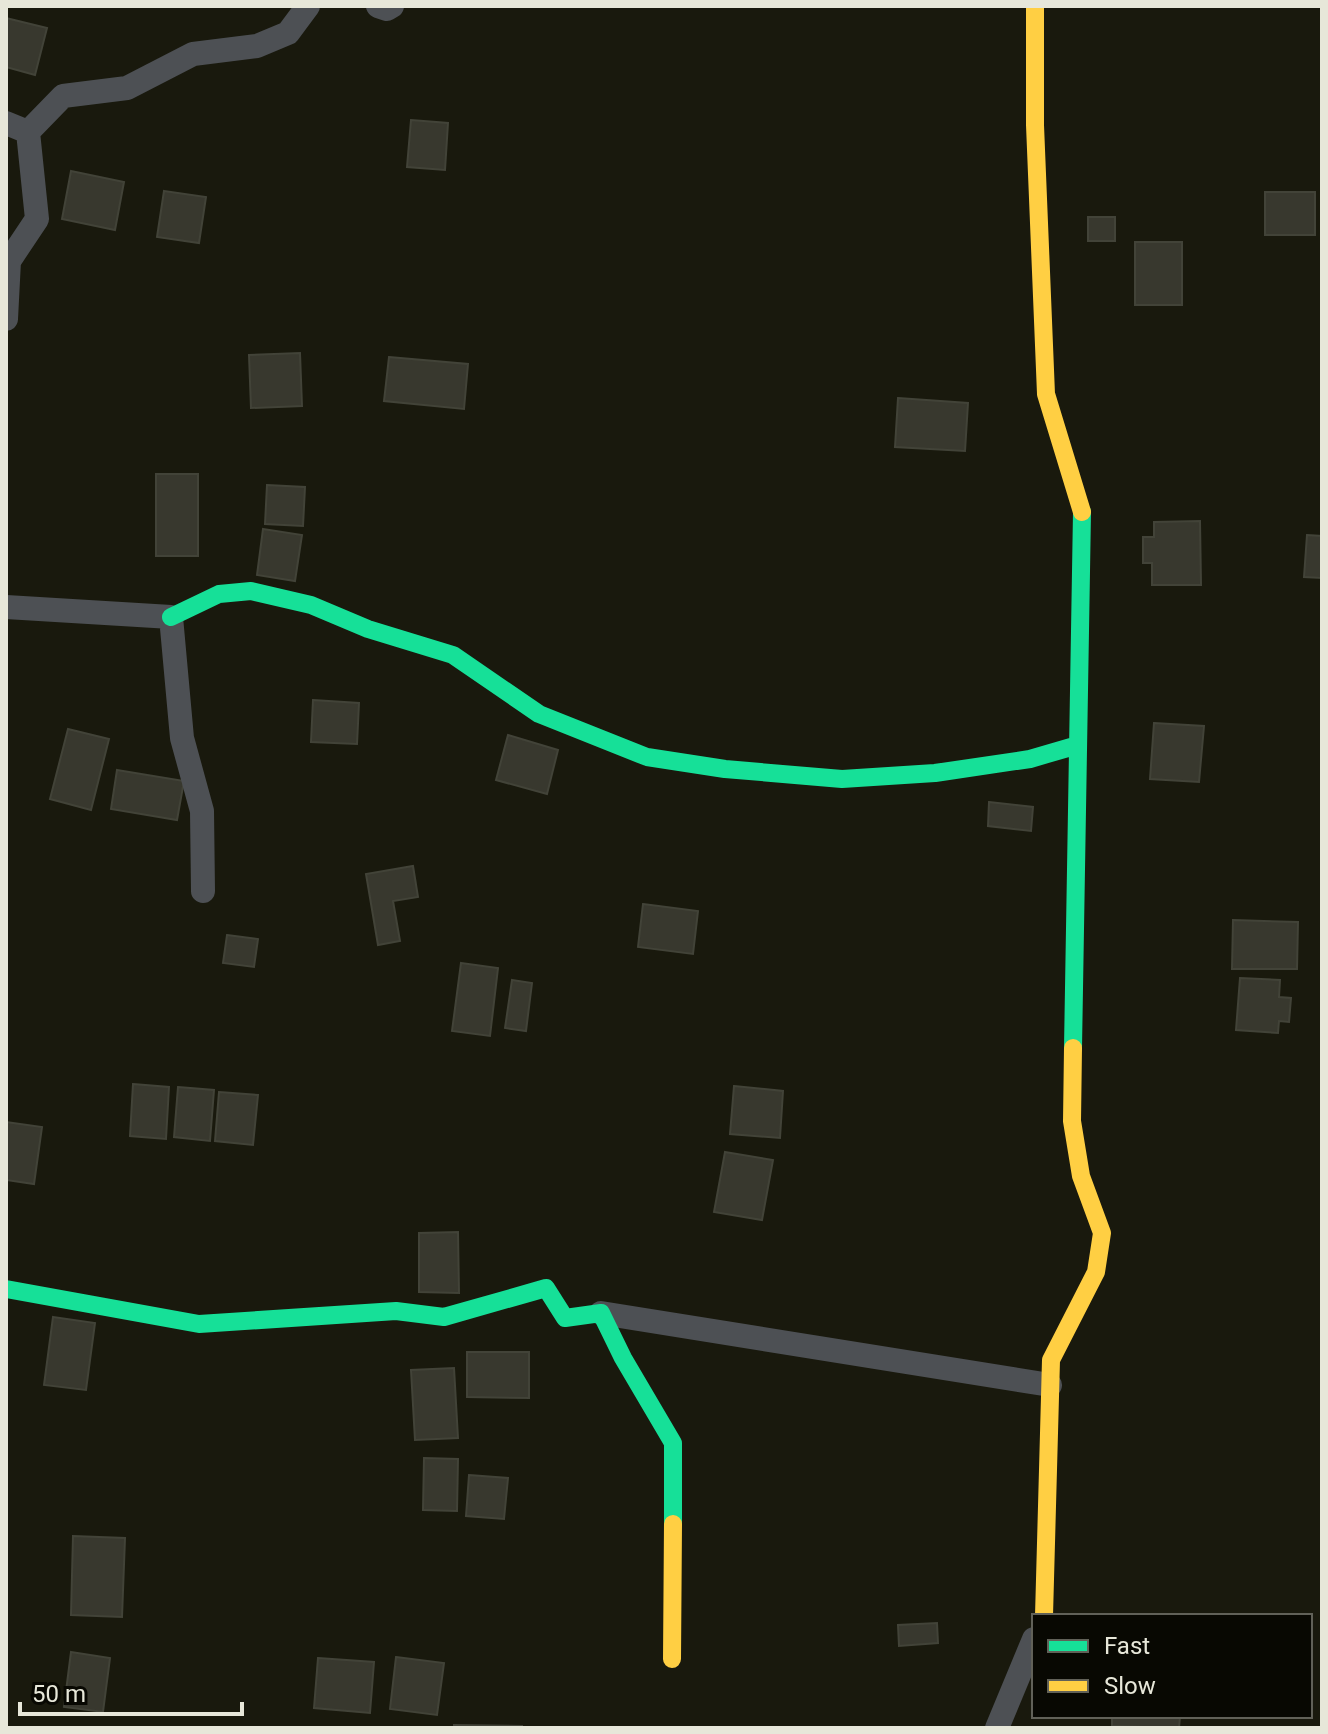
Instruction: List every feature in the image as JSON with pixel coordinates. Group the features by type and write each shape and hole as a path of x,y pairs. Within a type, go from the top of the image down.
{"street":[{"path":"6,319 9,261 37,219 17,127 63,96 127,88 193,54 257,46 288,33 308,6"},
{"path":"378,6 387,9 392,6"},
{"path":"1035,6 1035,125 1046,394 1082,511 1072,1121 1081,1176 1102,1233 1096,1272 1051,1360 1044,1614"},
{"path":"6,607 171,617 219,594 251,591 311,605 368,629 453,655 539,714 647,757 725,769 842,779 935,773 1030,759 1078,745"},
{"path":"171,617 182,738 202,811 203,891"},
{"path":"6,1289 199,1324 396,1311 444,1317 546,1288 565,1318 601,1313 1050,1385"},
{"path":"601,1313 623,1358 673,1443 672,1659"},
{"path":"997,1728 1032,1644"}],"building":[{"path":"6,18 47,28 35,75 6,67"},
{"path":"411,120 448,123 445,170 407,167"},
{"path":"71,171 124,182 115,230 62,219"},
{"path":"164,191 206,197 199,243 157,237"},
{"path":"1265,192 1315,192 1315,235 1265,235"},
{"path":"1088,217 1115,217 1115,241 1088,241"},
{"path":"1135,242 1182,242 1182,305 1135,305"},
{"path":"300,353 302,406 251,408 249,355"},
{"path":"389,357 468,364 464,409 384,401"},
{"path":"898,398 968,403 965,451 895,447"},
{"path":"156,474 198,474 198,556 156,556"},
{"path":"267,485 305,487 303,526 265,524"},
{"path":"1200,521 1201,585 1152,585 1152,563 1143,563 1143,537 1154,537 1154,522"},
{"path":"263,529 302,535 295,581 257,575"},
{"path":"1307,535 1322,536 1322,578 1304,577"},
{"path":"313,700 359,703 357,744 311,742"},
{"path":"1154,723 1204,726 1199,782 1150,779"},
{"path":"68,729 109,739 91,810 50,799"},
{"path":"508,735 558,750 547,794 496,780"},
{"path":"117,770 184,781 177,820 111,809"},
{"path":"989,802 1033,807 1031,831 988,826"},
{"path":"413,866 418,897 393,901 400,941 378,945 366,874"},
{"path":"643,904 698,911 693,954 638,947"},
{"path":"1233,920 1298,922 1297,969 1232,969"},
{"path":"227,935 258,939 254,967 223,963"},
{"path":"461,963 498,968 490,1036 452,1031"},
{"path":"1240,978 1280,980 1279,997 1291,998 1289,1022 1279,1021 1278,1033 1236,1030"},
{"path":"512,980 532,983 526,1031 505,1028"},
{"path":"133,1084 169,1087 166,1139 130,1136"},
{"path":"734,1086 783,1091 780,1138 730,1134"},
{"path":"178,1087 214,1090 210,1141 174,1137"},
{"path":"219,1092 258,1095 253,1145 215,1141"},
{"path":"6,1122 42,1127 34,1184 6,1180"},
{"path":"725,1152 773,1160 762,1220 714,1212"},
{"path":"458,1232 459,1293 419,1292 419,1233"},
{"path":"53,1317 95,1323 86,1390 44,1385"},
{"path":"467,1352 529,1352 529,1398 467,1397"},
{"path":"454,1368 458,1438 415,1440 411,1370"},
{"path":"424,1458 458,1459 457,1511 423,1510"},
{"path":"469,1475 508,1478 504,1519 466,1516"},
{"path":"73,1536 125,1538 122,1617 71,1615"},
{"path":"937,1623 938,1643 899,1646 898,1625"},
{"path":"71,1652 110,1658 103,1712 64,1707"},
{"path":"396,1657 444,1663 437,1715 390,1709"},
{"path":"318,1658 374,1662 370,1713 314,1708"},
{"path":"1112,1718 1180,1718 1179,1728 1112,1726"},
{"path":"454,1725 522,1726 522,1728 454,1728"}],"traffic: fast":[{"path":"1073,1048 1082,512"},
{"path":"171,617 219,594 251,591 311,605 368,629 453,655 539,714 647,757 725,769 842,779 935,773 1030,759 1078,745"},
{"path":"6,1289 199,1324 396,1311 444,1317 546,1288 565,1318 601,1313 623,1358 673,1443 673,1524"}],"traffic: slow":[{"path":"1035,6 1035,125 1046,394 1082,512"},
{"path":"1044,1614 1051,1360 1096,1272 1102,1233 1081,1176 1072,1121 1073,1048"},
{"path":"672,1659 673,1524"}]}
